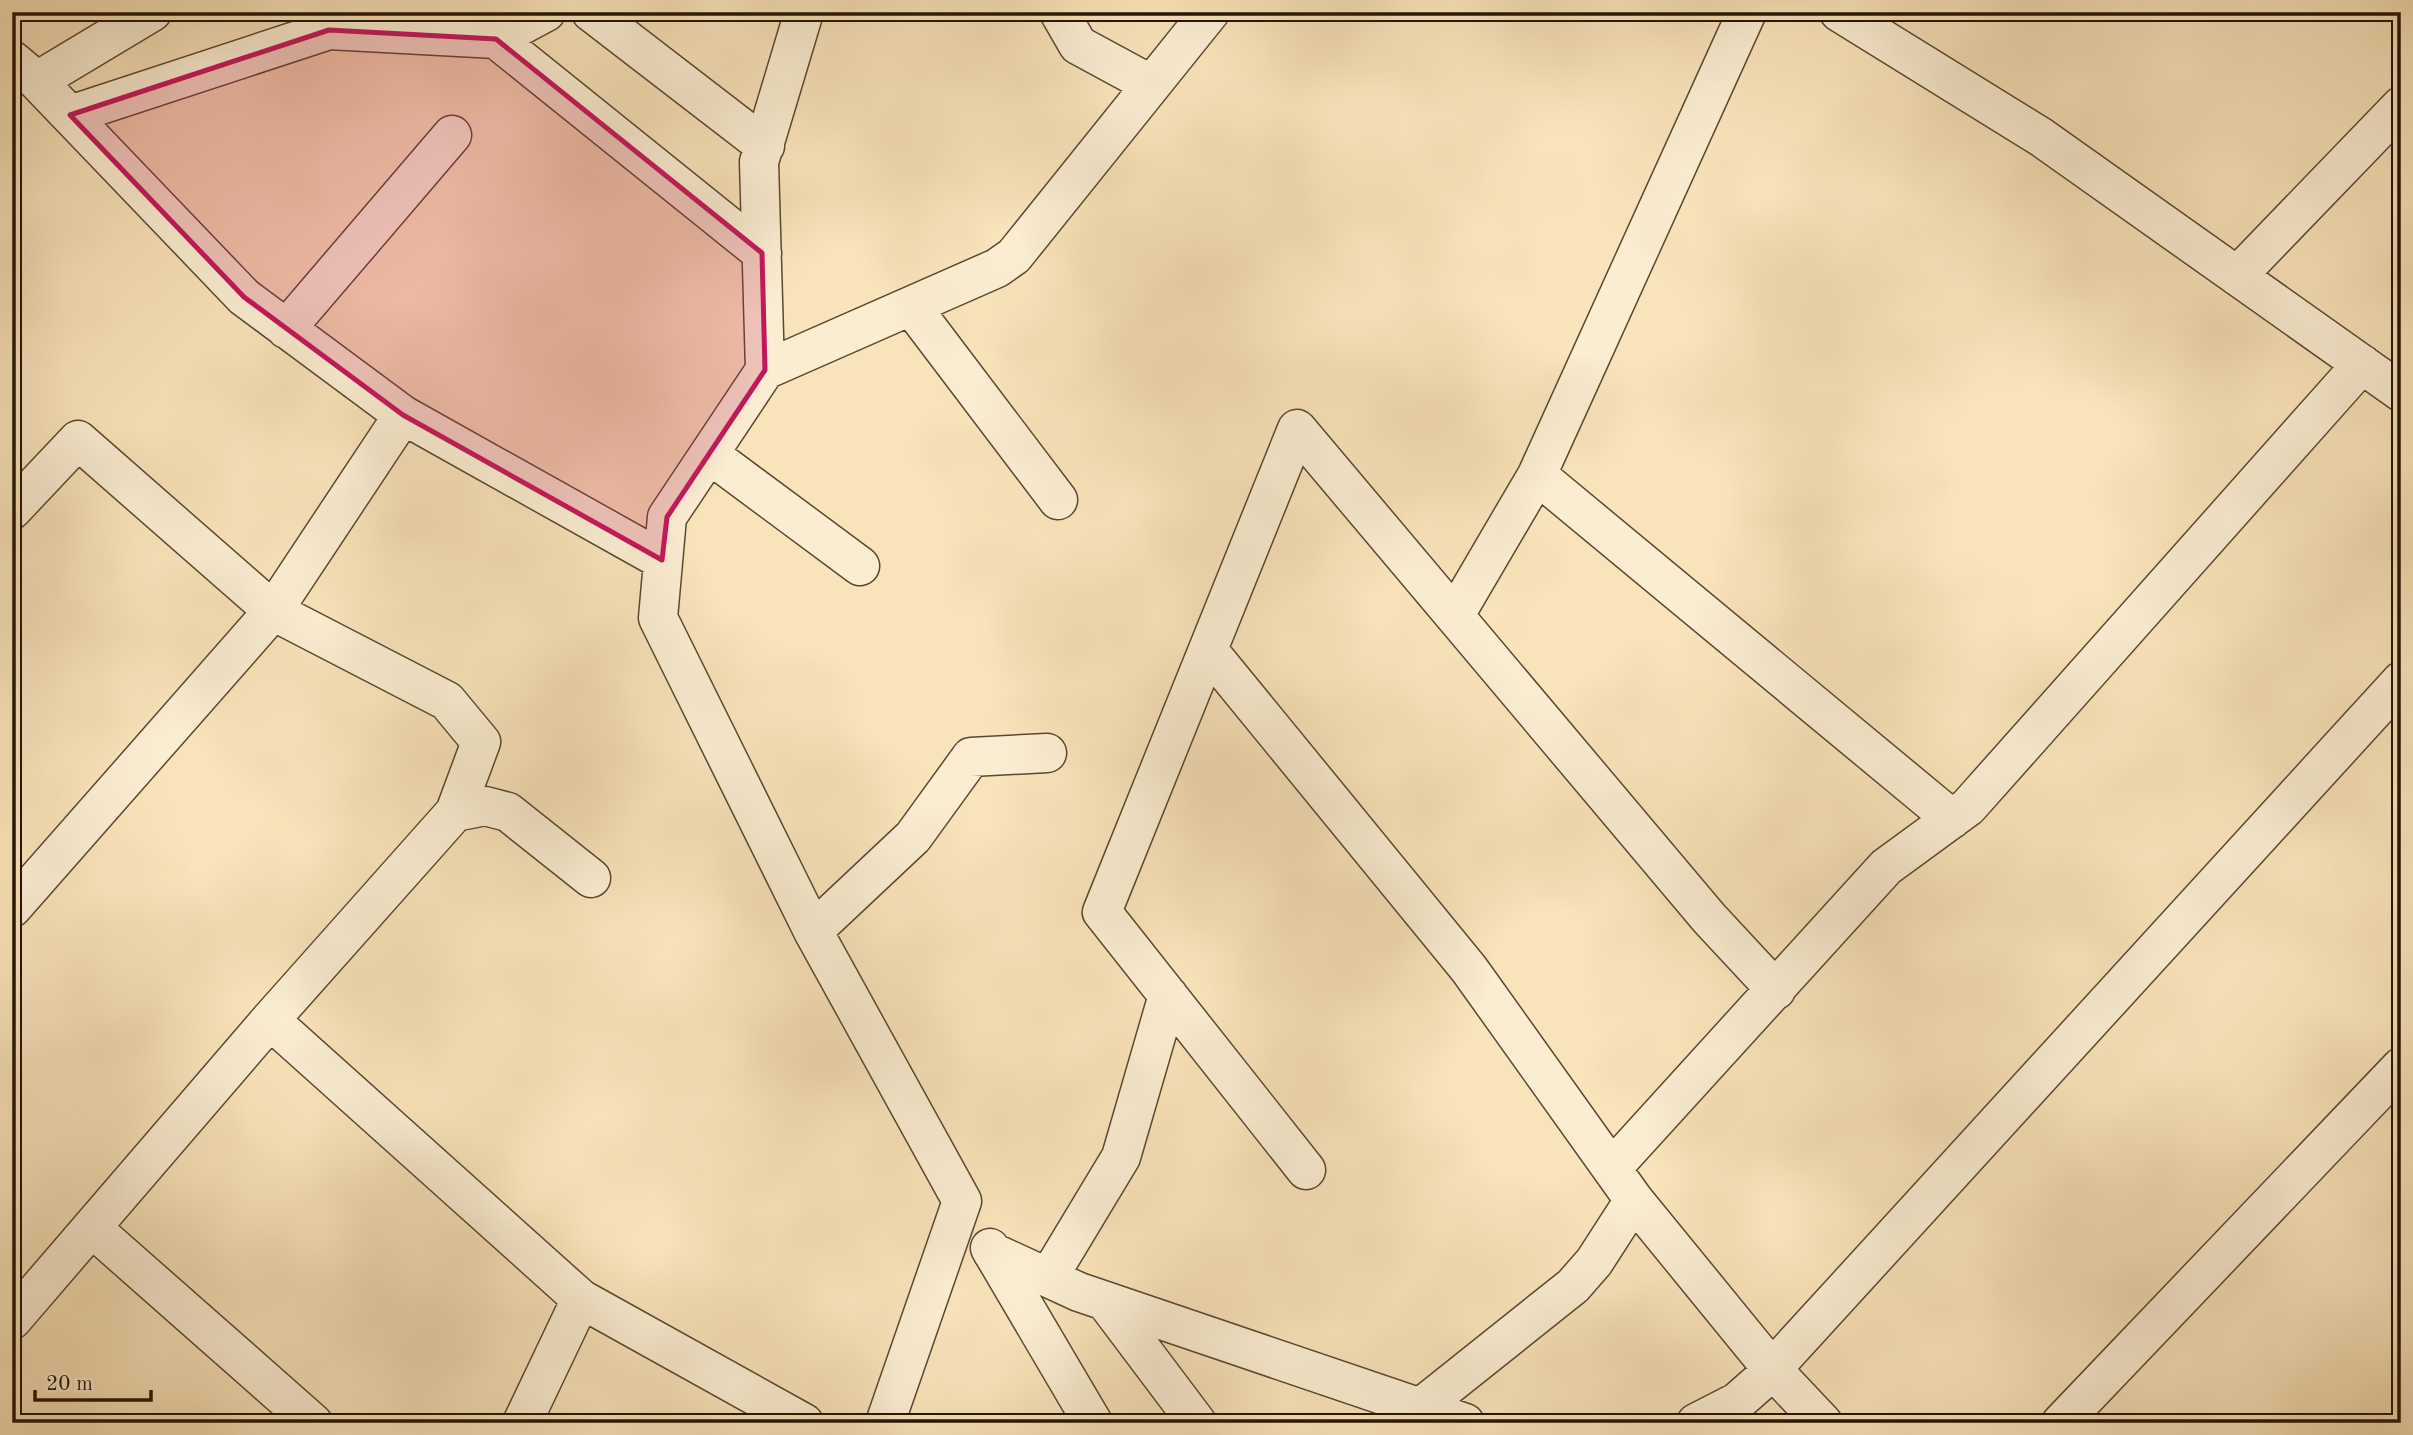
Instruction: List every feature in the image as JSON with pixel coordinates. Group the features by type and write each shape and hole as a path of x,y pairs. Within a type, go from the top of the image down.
{"street":[{"path":"152,12 25,71 244,297 403,415 662,560"},
{"path":"70,115 329,30 496,39 546,12"},
{"path":"592,12 765,146"},
{"path":"765,370 759,162 804,12"},
{"path":"1059,12 1078,45 1150,84"},
{"path":"1093,1423 961,1201 813,931 658,618 662,560 667,517 765,370 996,268 1014,256 1210,12"},
{"path":"1455,615 1537,475 1747,12"},
{"path":"1839,12 2041,136 2401,392"},
{"path":"496,39 762,253"},
{"path":"2237,276 2401,106"},
{"path":"286,329 452,135"},
{"path":"911,306 1058,500"},
{"path":"1613,1167 1886,867 1968,807 2362,365"},
{"path":"12,908 273,611 403,415"},
{"path":"1306,1170 1102,912 1297,429 1709,918 1776,990"},
{"path":"12,510 78,440 273,611 447,701 481,742 455,812 270,1020 12,1320"},
{"path":"709,454 860,566"},
{"path":"1537,475 1952,820"},
{"path":"1208,650 1469,969 1634,1200 1772,1369 1823,1423"},
{"path":"1696,1423 1729,1412 1772,1369 2401,681"},
{"path":"813,931 913,837 971,757 1047,753"},
{"path":"455,812 485,806 508,812 591,878"},
{"path":"1048,1278 1121,1157 1168,995"},
{"path":"270,1020 581,1299 804,1423"},
{"path":"2060,1423 2401,1067"},
{"path":"1420,1408 1573,1286 1594,1262 1634,1200"},
{"path":"885,1423 961,1201"},
{"path":"92,1228 313,1423"},
{"path":"992,1252 1106,1302 1465,1423"},
{"path":"522,1423 581,1299"},
{"path":"1106,1302 1197,1423"}],"highlighted area":[{"path":"329,30 496,39 762,253 765,370 667,517 662,560 403,415 244,297 70,115"}]}
